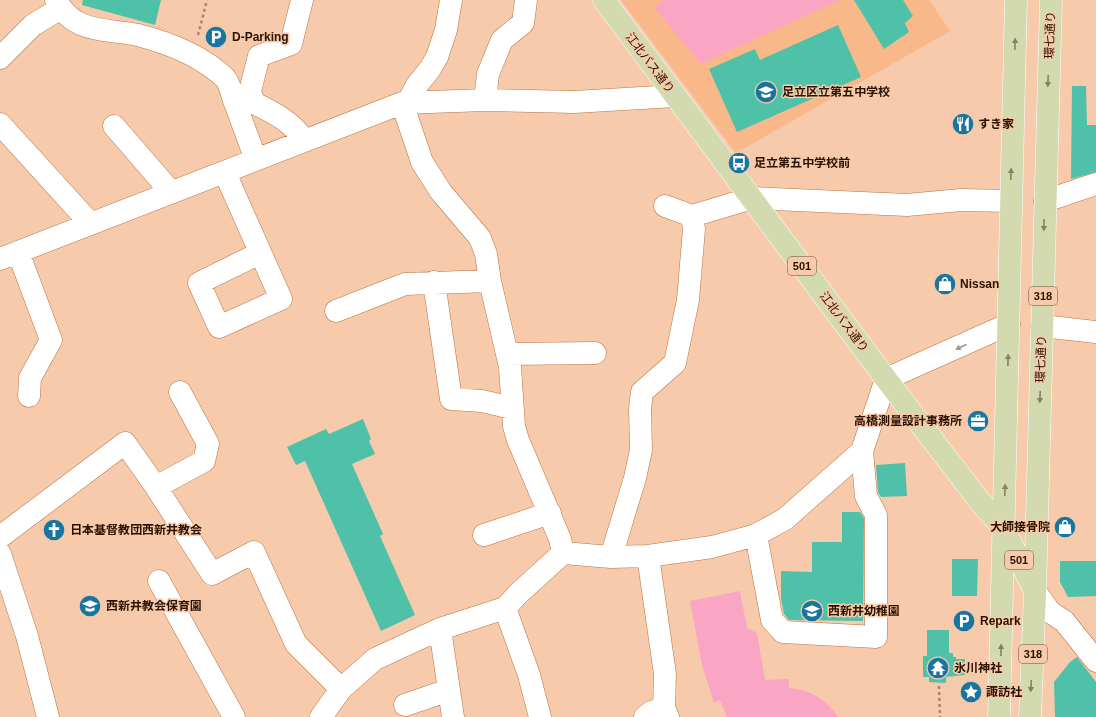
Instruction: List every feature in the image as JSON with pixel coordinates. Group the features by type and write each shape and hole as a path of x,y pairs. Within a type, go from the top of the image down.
{"main road":[{"name":"江北バス通り","path":"604,0 886,379 981,503 1004,529 1035,591"},
{"name":"318","path":"999,717 1016,0"},
{"name":"環七通り","path":"1030,717 1035,591 1051,0"}],"street":[{"path":"243,101 250,90 259,56 291,44 302,0"},
{"path":"405,102 430,69 437,57 446,30 450,0"},
{"path":"486,100 488,74 502,40 523,24 526,0"},
{"path":"0,58 33,25 58,4 68,16 79,24 107,32 143,37 200,58 226,79 243,101 256,160"},
{"path":"29,396 30,378 51,340 9,255 171,192 225,173 304,140 405,102 486,100 574,102 675,96"},
{"path":"243,101 254,103 278,115 296,129 304,140"},
{"path":"405,102 422,162 441,192 480,238 486,254 490,281 510,367 512,408 518,440 550,513 560,539 563,553"},
{"path":"0,124 90,223"},
{"path":"114,126 171,192"},
{"path":"225,173 260,253"},
{"path":"1045,201 1096,184"},
{"path":"665,206 692,216 752,198 906,205 961,200 1011,201"},
{"path":"611,557 635,478 641,450 640,409 642,392 675,363 688,300 694,229 692,216"},
{"path":"336,311 405,284 490,281"},
{"path":"434,282 451,399 482,400 512,408"},
{"path":"756,535 772,620 783,632 876,637 876,515 866,496 862,451 886,379 1009,324"},
{"path":"1042,326 1096,332"},
{"path":"507,354 595,353"},
{"path":"156,486 204,461 208,444 180,392"},
{"path":"0,537 125,443 156,486 212,574 254,552 296,644 341,689"},
{"path":"321,717 341,689 374,659 440,629 505,608 519,593 563,553 611,557 648,556 712,547 756,535 785,519 862,451"},
{"path":"484,535 550,513"},
{"path":"0,554 27,636 48,717"},
{"path":"648,556 665,674 659,714"},
{"path":"159,581 234,717"},
{"path":"1035,591 1050,612 1064,621 1096,661"},
{"path":"505,608 529,675 540,717"},
{"path":"440,629 453,717"},
{"path":"405,705 449,690"}],"path":[{"path":"196,40 207,0"},
{"path":"939,686 940,717"}],"shaded area":[{"name":"足立区立第五中学校","path":"621,0 929,0 950,31 736,153"},
{"path":"663,0 840,0 701,64 654,7"},
{"path":"740,591 747,628 757,633 765,680 788,679 789,688 811,693 817,696 829,705 838,717 727,717 720,700 714,703 702,665 690,601"}],"building":[{"path":"83,0 161,0 155,25 82,5"},
{"path":"854,0 903,0 913,16 905,23 909,32 884,49"},
{"path":"838,25 861,77 737,132 709,69 755,49 760,60"},
{"path":"1072,86 1086,86 1087,125 1096,125 1096,172 1071,179"},
{"path":"363,419 371,439 369,441 375,454 352,464 383,534 380,536 415,615 381,631 305,461 296,465 287,447 326,429 329,434"},
{"path":"905,463 907,496 881,497 878,492 876,465"},
{"path":"842,512 860,512 864,518 863,621 789,620 784,614 781,599 781,571 812,572 812,542 842,542"},
{"path":"952,559 978,559 977,596 952,596"},
{"path":"1060,561 1096,561 1096,596 1068,597 1060,582"},
{"path":"927,630 949,630 949,653 953,653 953,657 956,657 956,659 965,659 965,675 946,677 946,683 929,682 929,677 923,677 923,656 927,656"},
{"path":"1077,657 1096,682 1096,717 1055,717 1054,682 1070,662"}],"place":[{"name":"D-Parking","path":"216,37"},
{"name":"足立区立第五中学校","path":"766,92"},
{"name":"すき家","path":"963,124"},
{"name":"足立第五中学校前","path":"739,163"},
{"name":"Nissan","path":"945,284"},
{"name":"高橋測量設計事務所","path":"978,421"},
{"name":"大師接骨院","path":"1065,527"},
{"name":"日本基督教団西新井教会","path":"54,530"},
{"name":"西新井教会保育園","path":"90,606"},
{"name":"西新井幼稚園","path":"812,611"},
{"name":"Repark","path":"964,621"},
{"name":"氷川神社","path":"938,668"},
{"name":"諏訪社","path":"971,692"}]}
